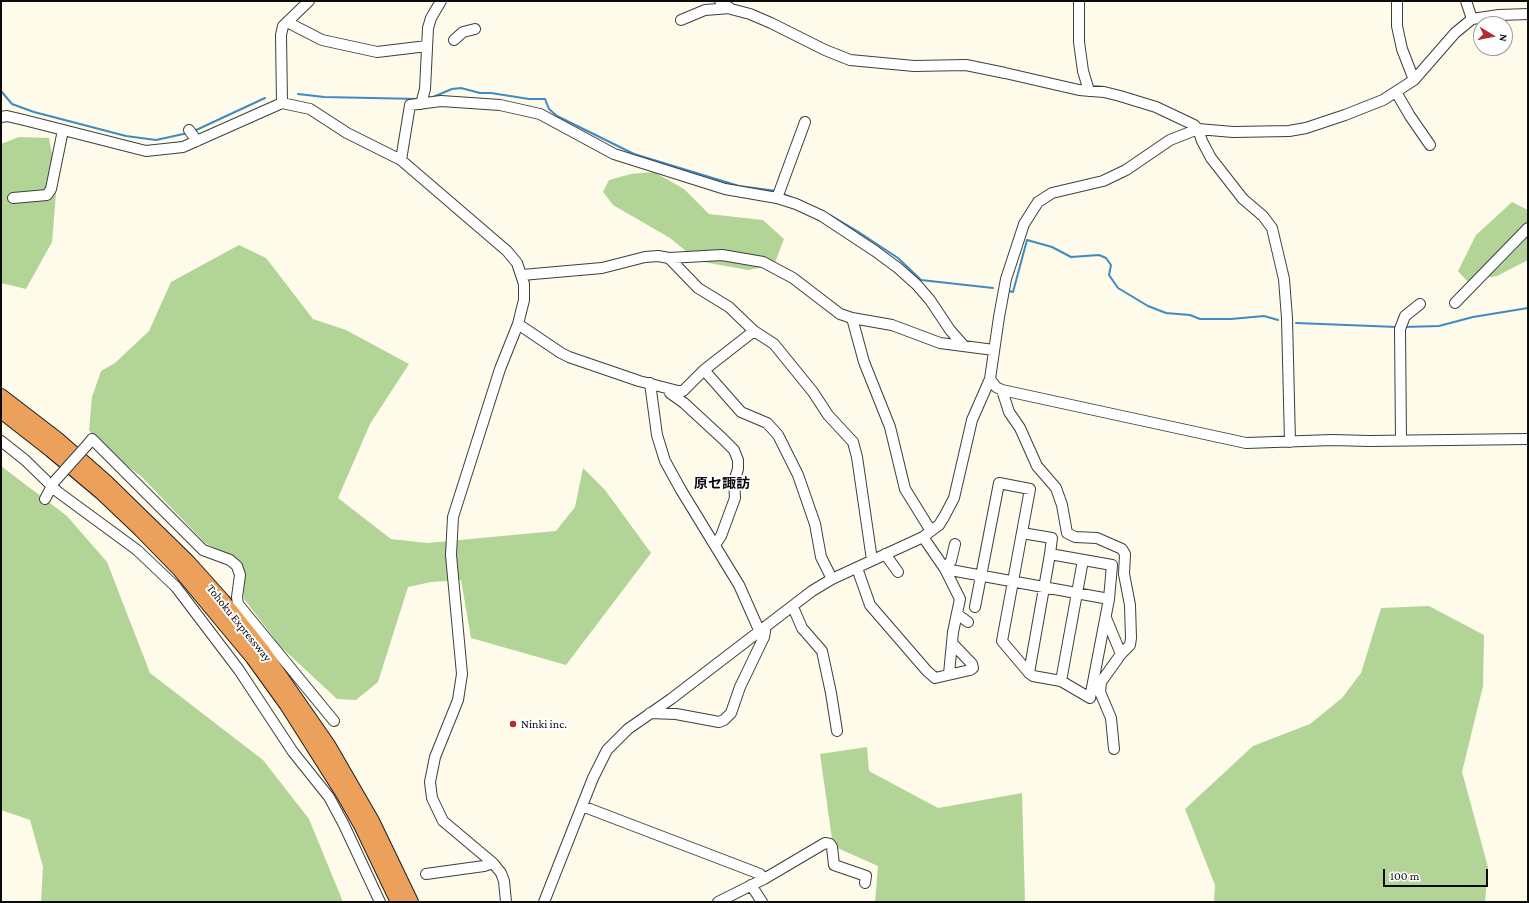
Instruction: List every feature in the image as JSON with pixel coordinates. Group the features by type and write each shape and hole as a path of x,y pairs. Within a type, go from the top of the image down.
{"highway":[{"name":"Tohoku Expressway","path":"1,396 57,439 106,482 188,562 223,601 262,650 328,745 372,821 411,902"},
{"name":"Tohoku Expressway","path":"1,411 96,488 141,530 179,570 253,658 296,718 348,801 398,902"}],"street":[{"path":"282,103 281,35 283,26 309,1"},
{"path":"421,104 425,89 428,28 431,18 442,1"},
{"path":"720,1 730,8 771,23 825,50 850,60 914,66 966,65 1079,90 1120,96 1156,107 1188,122 1198,129 1202,141 1211,158 1243,199 1263,216 1272,228 1284,279 1287,318 1290,442"},
{"path":"1079,1 1079,42 1083,71 1089,91"},
{"path":"1397,1 1397,26 1402,49 1414,80"},
{"path":"1470,3 1472,19"},
{"path":"681,20 704,10 730,8"},
{"path":"544,902 593,778 607,750 628,729 693,682 762,628 793,607 812,591 832,579 927,534 942,521 954,498 972,420 990,379 1006,279 1024,224 1038,202 1052,193 1103,181 1126,170 1170,140 1198,129 1233,132 1289,131 1306,128 1345,115 1383,100 1414,80 1454,33 1472,19 1499,15 1528,14"},
{"path":"287,22 322,40 377,52 427,46"},
{"path":"454,40 464,32 475,29"},
{"path":"1396,92 1430,145"},
{"path":"401,160 410,105 441,101 500,104 540,114 614,154 725,189 779,194 822,216 848,232 898,268 930,300 950,330 964,346"},
{"path":"1,117 7,116 146,151 183,148 193,137 282,103 310,109 347,133 401,160 507,251 517,263 524,284 524,300 518,324 500,369 453,517 451,555 462,674 458,700 435,757 430,782 432,798 443,820 493,863 504,881 506,902"},
{"path":"779,194 805,122"},
{"path":"13,198 47,195 51,189 64,130"},
{"path":"1455,303 1528,228"},
{"path":"522,275 602,268 645,257 658,256 669,258 722,255 763,262 793,278 840,314 852,318 892,325 940,343 994,350"},
{"path":"669,258 698,288 729,307 754,331 774,344 828,415 853,442 857,457 872,560"},
{"path":"1401,440 1400,326 1405,316 1420,304"},
{"path":"852,318 864,362 890,427 905,489 960,599 952,643 949,674"},
{"path":"518,324 561,353 670,390 683,391 704,370 754,331"},
{"path":"704,370 741,412 767,423 778,435 798,475 815,524 821,557 832,579"},
{"path":"990,379 996,388 1002,390 1246,443 1332,440 1528,439"},
{"path":"650,383 657,435 665,461 738,585 762,628 764,637 740,687 731,713 724,720 719,722 676,714 650,713"},
{"path":"670,390 670,393 684,403 734,450 738,460 738,469 734,481 735,498 722,536 715,545"},
{"path":"1002,390 1009,412 1020,428 1037,466 1056,488 1062,505 1067,533 1075,537 1097,538 1122,549 1125,554 1124,574 1130,605 1130,645 1106,673 1100,687 1100,692 1110,718 1114,749"},
{"path":"45,500 53,484 92,439 203,550 230,560 237,566 240,575 237,597 238,604 334,721"},
{"path":"1,441 137,550 176,587 239,670 293,752 329,797 344,825 380,902"},
{"path":"975,607 999,483 1030,489 1002,641 1033,676 1061,681 1090,698 1106,618 1112,565 1050,554"},
{"path":"1022,533 1052,538 1029,673"},
{"path":"945,570 951,561 954,544"},
{"path":"885,554 898,572"},
{"path":"1061,681 1083,560"},
{"path":"857,568 870,605 926,671 935,678 973,668 972,664 952,643"},
{"path":"945,570 1109,599"},
{"path":"793,607 802,628 822,651 831,693 837,732"},
{"path":"957,614 968,622"},
{"path":"1106,618 1121,654"},
{"path":"582,806 760,874 764,879"},
{"path":"718,902 764,879 825,843 832,847 834,865 866,876 865,883"},
{"path":"426,874 484,866 493,863"},
{"path":"752,885 762,902"}],"green space":[{"path":"19,137 49,138 57,181 52,242 26,289 1,283 1,144"},
{"path":"654,172 684,189 709,214 763,220 784,239 774,265 748,270 698,261 670,238 613,205 603,192 609,180 631,174"},
{"path":"1512,202 1528,210 1528,260 1497,276 1467,281 1458,271 1476,235"},
{"path":"239,245 266,258 313,319 346,330 409,364 370,424 338,498 391,539 427,543 556,531 575,507 583,468 605,490 651,553 566,665 471,638 461,580 431,582 408,587 378,682 356,700 337,699 281,647 244,599 239,560 205,543 141,476 100,446 89,430 92,397 101,371 115,363 149,331 171,282"},
{"path":"1,466 67,516 107,562 150,673 263,760 309,819 343,902 41,902 43,867 30,820 1,810"},
{"path":"1429,606 1484,635 1483,686 1462,772 1488,867 1485,902 1214,902 1215,885 1185,809 1253,746 1310,724 1342,698 1361,673 1381,608"},
{"path":"867,747 869,771 938,808 1022,793 1025,902 875,902 878,866 833,846 820,754"}],"waterway":[{"path":"433,97 452,89 461,88 480,93 491,93 529,99 545,99 549,109 557,116 634,154 739,186 777,191"},
{"path":"1,91 12,104 34,112 126,136 156,140 188,133"},
{"path":"298,94 324,97 419,99"},
{"path":"194,131 265,98"},
{"path":"783,194 795,199"},
{"path":"830,215 898,258 921,280 993,288"},
{"path":"1009,291 1013,292 1027,240 1052,247 1071,257 1099,255 1106,258 1111,265 1109,275 1118,288 1148,306 1166,313 1190,315 1200,319 1231,319 1264,316 1278,320"},
{"path":"1404,327 1439,326 1473,317 1528,308"},
{"path":"1296,323 1397,327"}],"place":[{"name":"Ninki inc.","path":"513,724"}],"district":[{"name":"原セ諏訪","path":"722,484"}]}
